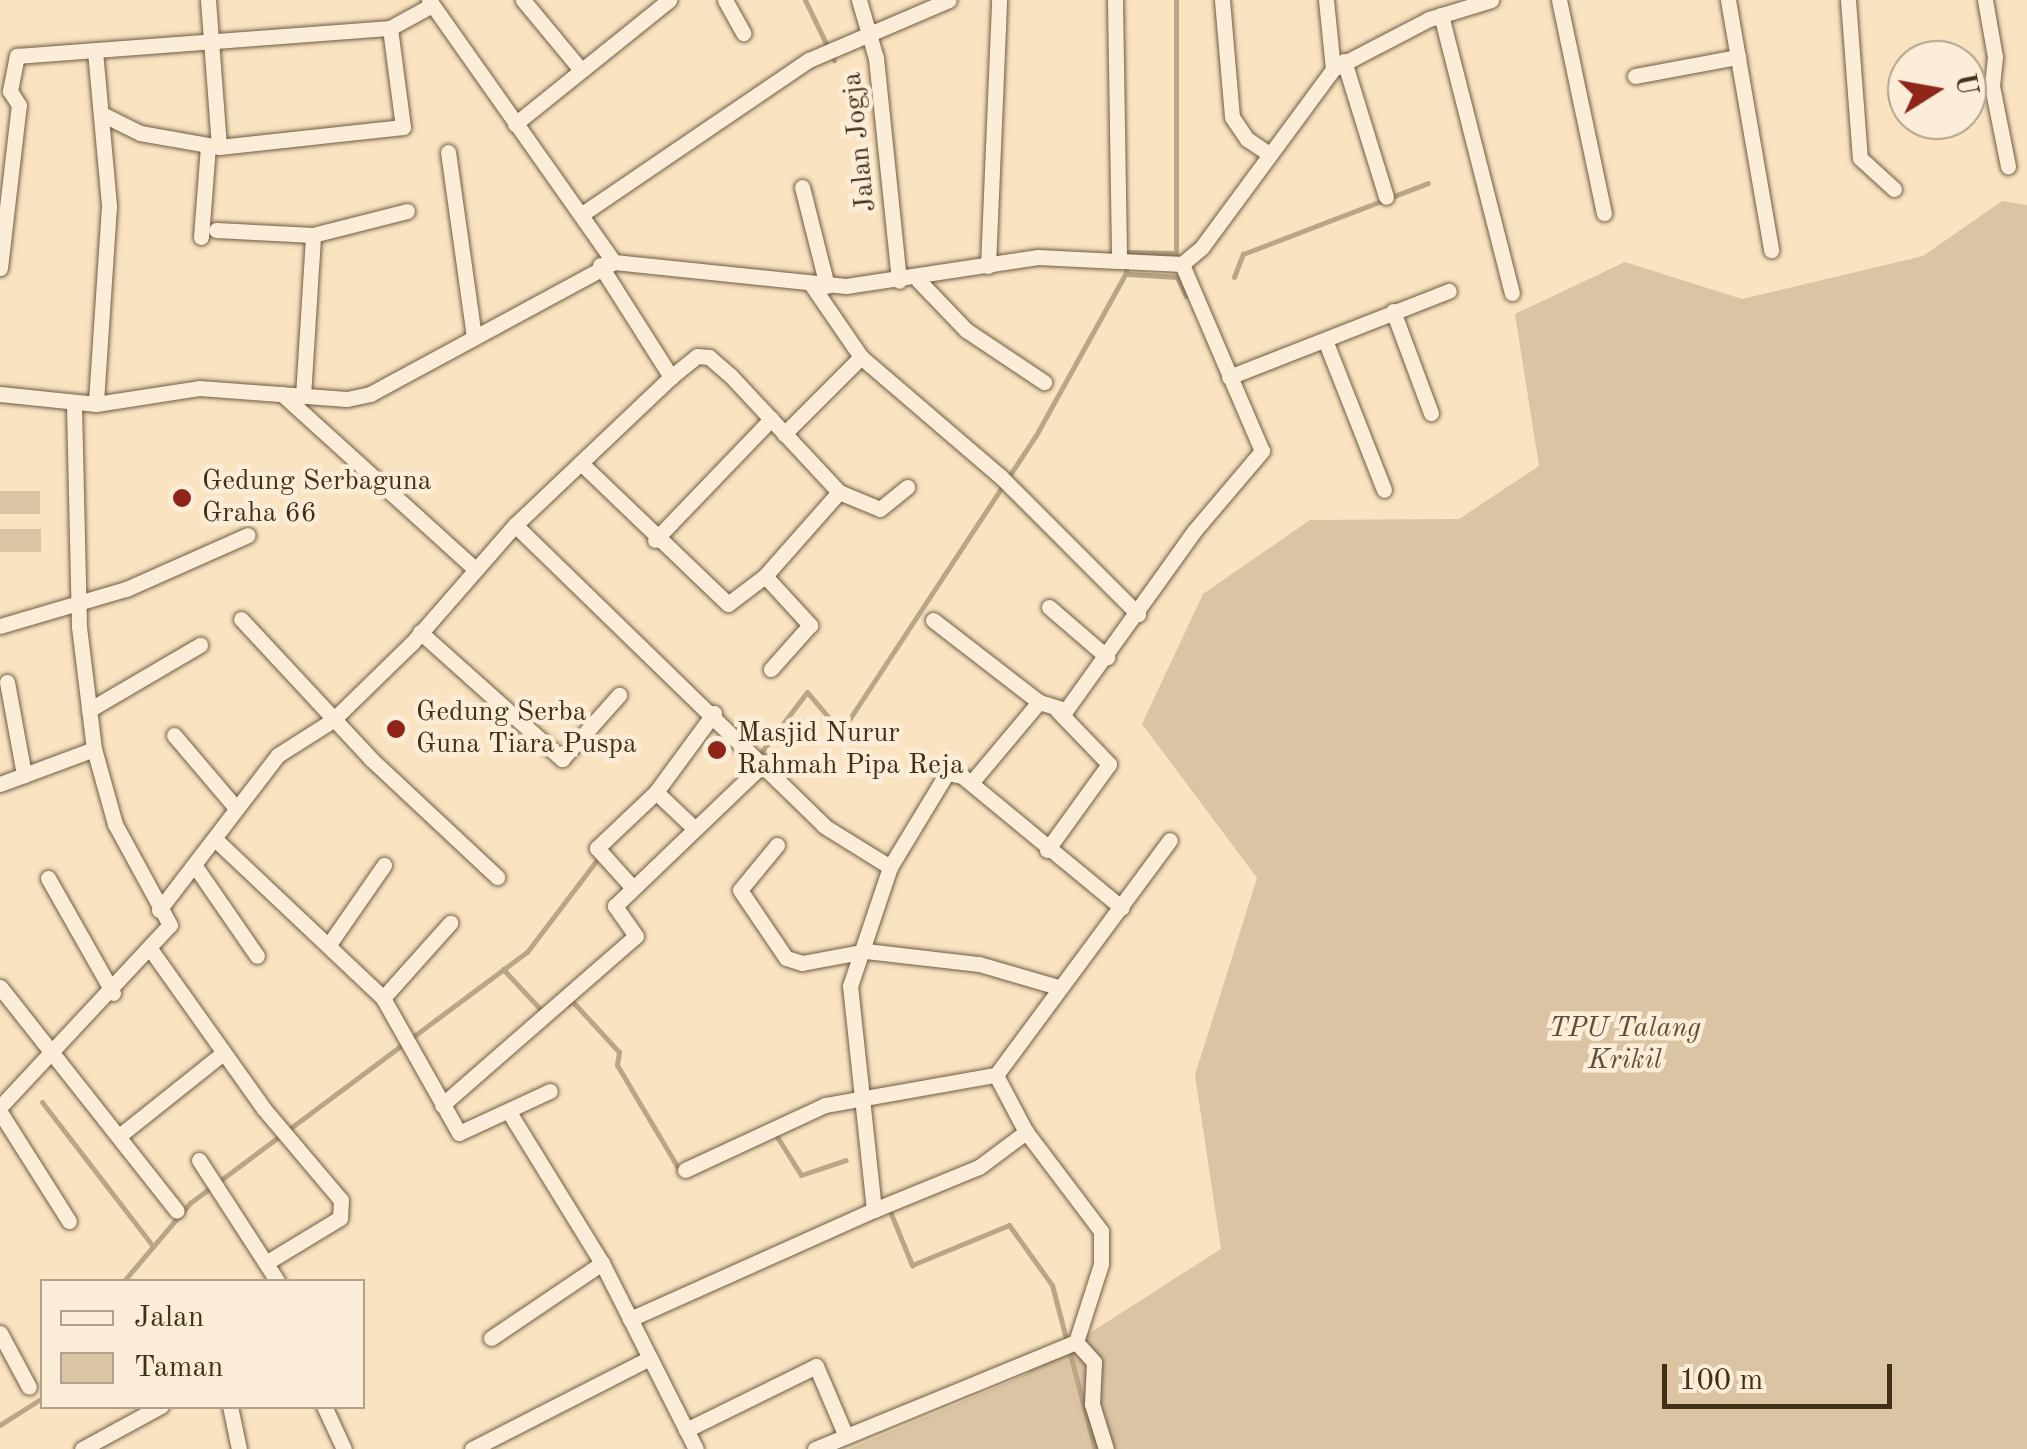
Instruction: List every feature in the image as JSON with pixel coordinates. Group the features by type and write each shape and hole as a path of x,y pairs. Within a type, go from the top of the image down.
{"street":[{"path":"200,237 214,146 208,0"},
{"path":"523,0 580,69"},
{"path":"515,124 669,0"},
{"path":"725,0 743,33"},
{"name":"Jalan Jogja","path":"859,0 870,30 900,281"},
{"path":"988,266 999,0"},
{"path":"1115,0 1122,261"},
{"path":"1222,0 1232,117 1247,139 1269,154"},
{"path":"1326,0 1338,65 1386,197"},
{"path":"1428,0 1512,292"},
{"path":"0,394 96,404 199,388 302,396 370,394 607,264 819,285 918,280 1038,258 1150,266 1182,264 1202,247 1338,65 1435,17 1491,0"},
{"path":"1559,0 1604,213"},
{"path":"1728,0 1771,250"},
{"path":"1848,0 1860,158 1894,189"},
{"path":"1985,0 1995,57 1992,86 2008,166"},
{"path":"582,214 809,60 870,30 944,1"},
{"path":"0,268 19,105 5,90 18,56 390,28 430,3 582,214 671,377"},
{"path":"102,114 140,133 214,146 403,127 390,28"},
{"path":"95,51 109,206 96,404"},
{"path":"1635,76 1738,57"},
{"path":"448,152 474,336"},
{"path":"802,187 819,285 860,357 1001,477 1138,614"},
{"path":"216,230 313,235 408,210"},
{"path":"302,396 313,235"},
{"path":"1057,710 1072,704 1195,530 1262,451 1182,264"},
{"path":"918,280 966,330 1044,382"},
{"path":"1229,377 1449,290"},
{"path":"1393,311 1431,414"},
{"path":"1325,340 1384,490"},
{"path":"159,910 278,755 333,720 420,632 515,525 697,356 710,357 840,492 880,509 907,487"},
{"path":"784,434 860,357"},
{"path":"279,392 474,568"},
{"path":"69,1221 0,1110 112,993 170,925 116,824 94,749 80,602 74,403"},
{"path":"655,540 770,419"},
{"path":"581,464 723,602 735,602 764,576 840,492"},
{"path":"515,525 714,713 824,826 890,867"},
{"path":"0,626 204,559 248,535"},
{"path":"764,576 810,625 771,669"},
{"path":"1048,607 1107,657"},
{"path":"241,619 333,720 497,877"},
{"path":"933,620 1040,702 1057,710 1109,764 1047,850"},
{"path":"420,632 562,759 619,695"},
{"path":"89,710 200,644"},
{"path":"6,682 24,775"},
{"path":"971,784 1040,702"},
{"path":"634,888 601,855 660,795 714,713"},
{"path":"174,735 236,808"},
{"path":"0,784 94,749"},
{"path":"442,1105 636,936 614,910 758,756"},
{"path":"874,1210 850,986 866,951 890,867 948,773 971,784 1122,908"},
{"path":"660,795 694,828"},
{"path":"216,840 330,943 383,998 410,1054 461,1134 550,1091"},
{"path":"684,1170 818,1108 996,1075 1170,840"},
{"path":"777,845 740,890 776,947 802,962 866,951 979,964 1058,988"},
{"path":"330,943 384,865"},
{"path":"195,866 257,956"},
{"path":"48,878 112,993"},
{"path":"383,998 450,923"},
{"path":"150,950 223,1053 343,1209 340,1218 269,1262"},
{"path":"0,986 177,1210"},
{"path":"119,1136 223,1053"},
{"path":"815,1449 1068,1345 1101,1264 1101,1231 1026,1132 996,1075"},
{"path":"509,1112 602,1263 696,1449"},
{"path":"630,1319 979,1167 1026,1132"},
{"path":"203,1165 277,1279"},
{"path":"491,1338 602,1263"},
{"path":"0,1334 29,1387"},
{"path":"1068,1345 1094,1362 1092,1404 1106,1449"},
{"path":"472,1449 650,1358"},
{"path":"686,1430 816,1366 845,1434"},
{"path":"82,1449 155,1409"},
{"path":"231,1409 239,1449"},
{"path":"325,1409 344,1449"}],"green space":[{"name":"TPU Talang Krikil","path":"2002,201 2027,205 2027,1449 849,1449 1021,1377 1221,1249 1195,1075 1257,878 1142,724 1203,594 1310,520 1459,519 1539,466 1515,314 1625,262 1742,299 1923,256"},
{"path":"0,491 40,491 40,514 0,514"},
{"path":"0,529 41,529 41,552 0,552"}],"waterway":[{"path":"805,0 834,60"},
{"path":"759,755 807,692 841,732 1035,437 1126,273 1126,252 1176,253 1176,0"},
{"path":"1234,277 1243,254 1428,183"},
{"path":"1127,274 1177,277 1186,296"},
{"path":"126,1279 190,1203 527,952 599,857"},
{"path":"503,969 542,1011"},
{"path":"568,1004 572,1001 619,1052 617,1065 681,1173"},
{"path":"42,1102 153,1246"},
{"path":"776,1135 801,1175 846,1160"},
{"path":"889,1209 912,1265 1009,1225 1052,1285 1095,1449"},
{"path":"0,1425 40,1399"}],"place":[{"name":"Gedung Serbaguna Graha 66","path":"182,498"},
{"name":"Gedung Serba Guna Tiara Puspa","path":"396,729"},
{"name":"Masjid Nurur Rahmah Pipa Reja","path":"717,750"}]}
